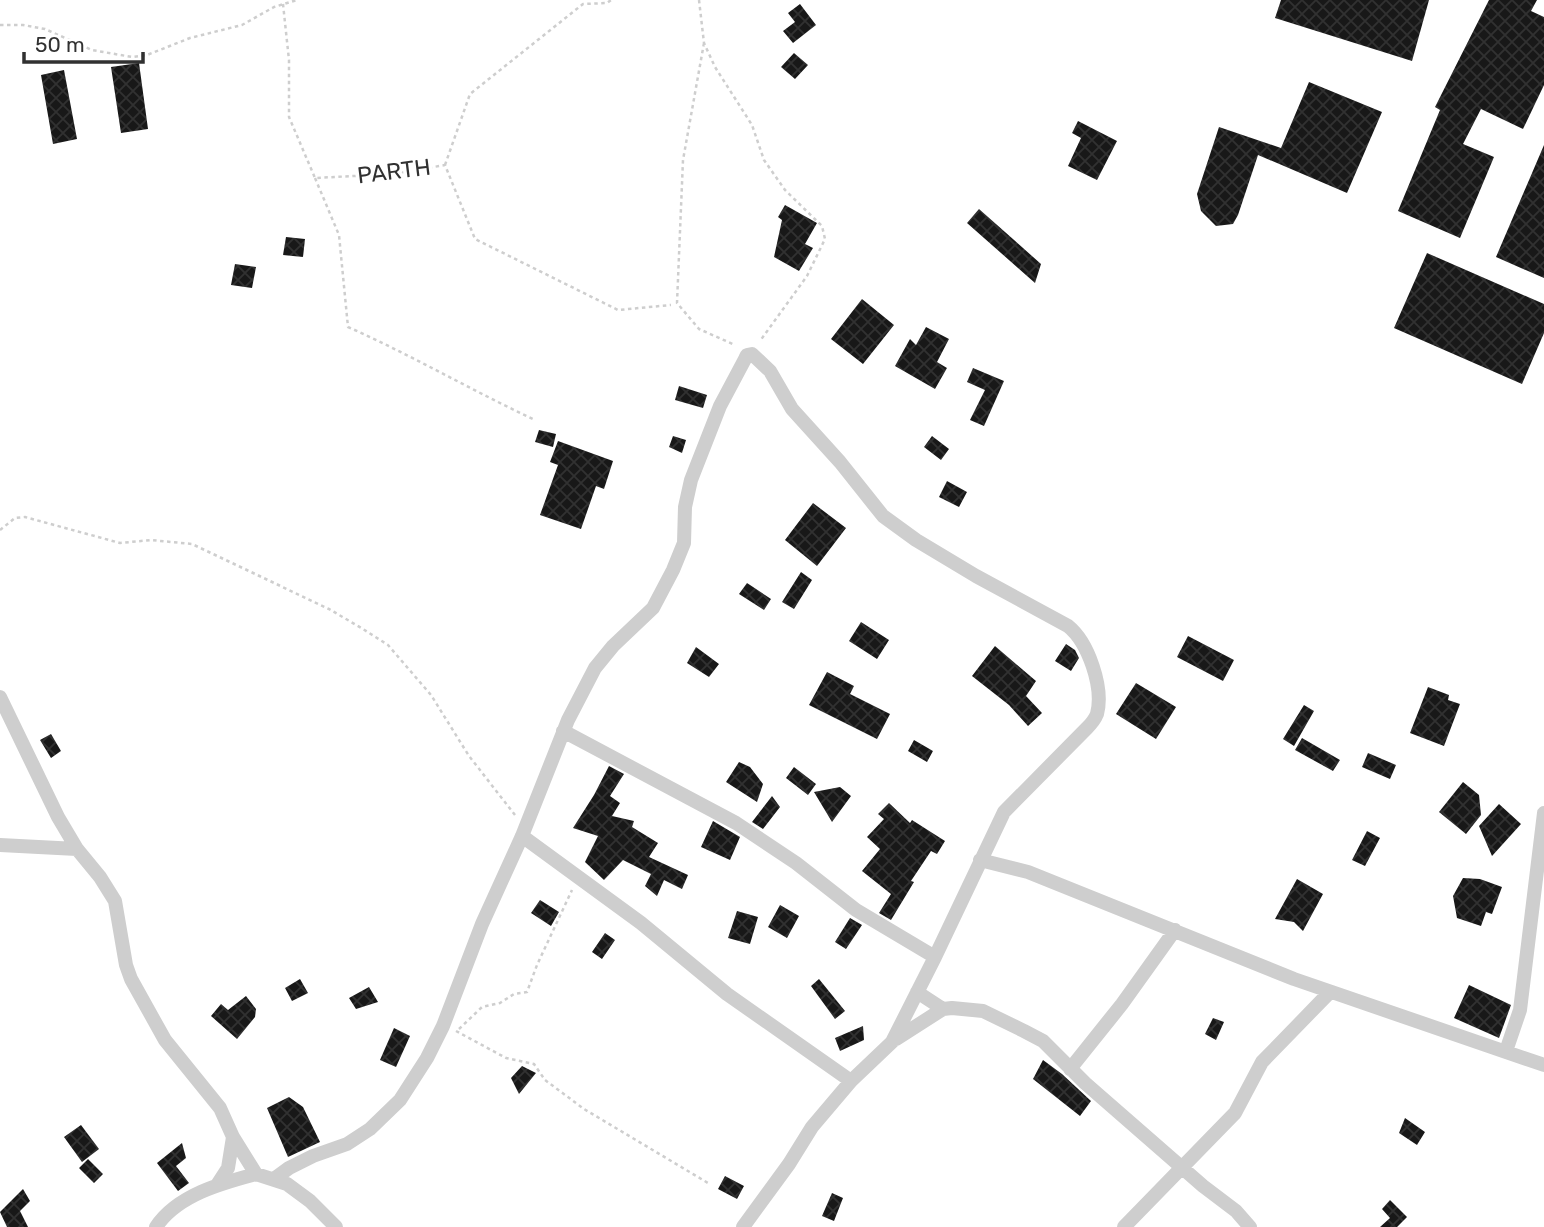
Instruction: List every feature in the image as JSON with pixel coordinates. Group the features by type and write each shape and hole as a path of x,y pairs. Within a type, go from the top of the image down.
{"street":[{"path":"274,1179 313,1156 347,1143 380,1120 400,1100 449,1029 482,924 563,731 595,668 613,646 653,608 664,590 684,543 686,497 696,465 720,406 747,355 752,354 770,370 792,409 840,462 883,516 916,540 976,576 1068,626 1078,634 1091,657 1098,702 1093,721 1004,812 892,1042"},
{"path":"0,697 58,817 77,849 115,901 131,979 165,1040 220,1108 233,1137 256,1174"},
{"path":"563,731 736,823 796,863 856,910 935,957"},
{"path":"1506,1051 1520,1010 1544,813"},
{"path":"523,831 578,878 642,923 736,1000 851,1081"},
{"path":"0,845 77,849"},
{"path":"980,860 1028,872 1330,992 1544,1065"},
{"path":"1070,1069 1122,1004 1175,930"},
{"path":"917,992 943,1009"},
{"path":"1124,1227 1235,1113 1262,1062 1330,992"},
{"path":"743,1227 812,1127 851,1081 892,1042 943,1009 965,1008 983,1011 1005,1020 1043,1041 1070,1069 1183,1168 1237,1211 1250,1227"},
{"path":"217,1185 228,1168 233,1137"},
{"path":"156,1227 176,1207 217,1185 256,1174 274,1179 300,1192 336,1227"}],"path":[{"path":"0,25 45,29 92,50 132,57 147,55 190,38 242,26 274,7 298,0"},
{"path":"445,165 470,94 583,4 607,3 611,0"},
{"path":"699,0 704,43 683,159 677,303 699,329 752,354 807,276 825,239 825,233 822,226 785,190 764,160 752,125 715,66 704,43"},
{"path":"283,4 289,60 289,117 339,236 348,327 391,346 471,390 533,419"},
{"name":"PARTH","path":"315,178 393,174 445,165 475,239 618,310 671,304"},
{"path":"0,530 15,518 25,517 120,542 151,540 192,544 328,609 363,629 388,645 431,695 469,757 523,831"},
{"path":"578,878 527,992 514,994 500,1003 482,1007 449,1029 506,1058 534,1064 545,1080 584,1109 708,1182"}],"building":[{"path":"1281,0 1429,0 1412,61 1275,18"},
{"path":"1489,0 1537,0 1531,11 1544,17 1544,85 1523,129 1481,109 1463,144 1494,157 1460,238 1398,211 1440,110 1435,107"},
{"path":"800,4 816,25 793,43 783,31 795,22 788,13"},
{"path":"794,53 808,65 795,79 781,67"},
{"path":"139,63 148,129 121,133 111,67"},
{"path":"64,70 77,139 53,144 41,75"},
{"path":"1309,82 1382,112 1347,193 1258,155 1233,224 1216,226 1201,211 1197,194 1219,127 1281,148"},
{"path":"1078,121 1117,141 1097,180 1068,166 1081,138 1072,133"},
{"path":"1544,145 1544,278 1496,257"},
{"path":"785,205 817,223 805,244 813,248 799,271 774,257 782,220 778,217"},
{"path":"979,209 1041,264 1035,283 967,223"},
{"path":"286,237 305,239 303,257 283,255"},
{"path":"1427,253 1544,304 1544,333 1522,384 1394,328"},
{"path":"235,264 256,267 252,288 231,285"},
{"path":"862,299 894,325 863,364 831,339"},
{"path":"926,327 949,339 937,362 947,368 935,389 895,366 910,339 916,345"},
{"path":"973,368 1004,381 984,426 970,420 985,390 967,382"},
{"path":"679,386 707,395 703,408 675,400"},
{"path":"539,430 556,434 553,447 535,442"},
{"path":"673,436 686,440 682,453 669,447"},
{"path":"932,436 949,449 941,460 924,447"},
{"path":"558,441 613,461 604,489 596,486 581,529 540,515 558,465 550,462"},
{"path":"947,481 967,492 959,507 939,497"},
{"path":"813,503 846,528 817,566 785,540"},
{"path":"801,572 812,580 794,609 782,602"},
{"path":"747,583 771,599 764,610 739,594"},
{"path":"861,622 889,640 877,659 849,641"},
{"path":"1188,636 1234,660 1223,681 1177,657"},
{"path":"1066,644 1075,650 1079,658 1071,671 1055,661"},
{"path":"995,646 1036,681 1026,696 1042,713 1028,726 1009,705 972,676"},
{"path":"696,647 719,664 709,677 687,663"},
{"path":"827,672 854,686 850,694 890,714 877,739 809,705"},
{"path":"1136,683 1176,707 1156,739 1116,714"},
{"path":"1428,687 1449,695 1448,700 1460,704 1444,746 1410,733"},
{"path":"1304,705 1314,711 1294,746 1283,739"},
{"path":"51,734 61,751 51,758 40,740"},
{"path":"1302,738 1340,760 1333,771 1295,750"},
{"path":"914,740 933,751 927,762 908,751"},
{"path":"1368,753 1396,765 1390,779 1362,767"},
{"path":"739,762 750,767 763,784 757,802 726,782"},
{"path":"609,766 624,774 610,796 620,803 612,816 634,821 632,827 658,843 649,857 688,875 682,889 664,880 657,896 645,886 651,874 623,860 604,880 585,862 598,836 573,828"},
{"path":"794,767 816,784 808,795 786,778"},
{"path":"1463,782 1479,795 1481,815 1466,834 1439,812"},
{"path":"840,787 851,796 832,822 814,792"},
{"path":"772,796 780,807 763,829 752,822"},
{"path":"889,803 910,823 912,820 945,841 937,854 931,851 911,881 914,882 891,920 879,913 891,894 862,871 880,849 867,837 884,819 878,814"},
{"path":"1499,804 1521,824 1492,856 1479,826"},
{"path":"713,821 740,837 730,860 701,847"},
{"path":"1367,831 1380,838 1365,866 1352,860"},
{"path":"1463,878 1480,879 1502,887 1492,914 1486,912 1481,926 1457,918 1453,896"},
{"path":"1297,879 1323,894 1303,931 1294,922 1275,919"},
{"path":"540,900 559,912 551,926 531,913"},
{"path":"780,905 799,916 787,938 768,927"},
{"path":"737,911 758,917 750,944 728,938"},
{"path":"850,918 862,925 846,949 835,942"},
{"path":"605,933 615,940 602,959 592,952"},
{"path":"300,979 308,993 292,1001 285,988"},
{"path":"819,979 845,1011 835,1019 811,986"},
{"path":"1469,985 1511,1005 1499,1038 1454,1018"},
{"path":"369,987 378,1002 356,1009 349,998"},
{"path":"246,996 256,1009 255,1017 237,1039 211,1016 221,1004 228,1010"},
{"path":"1213,1018 1224,1022 1216,1040 1205,1034"},
{"path":"863,1026 864,1040 840,1051 835,1038"},
{"path":"394,1028 410,1036 396,1067 380,1060"},
{"path":"1043,1060 1091,1101 1080,1116 1033,1079"},
{"path":"522,1066 536,1073 519,1094 511,1078"},
{"path":"289,1097 303,1107 320,1142 288,1157 267,1108"},
{"path":"1405,1118 1425,1132 1417,1145 1399,1133"},
{"path":"81,1125 99,1149 82,1162 64,1137"},
{"path":"182,1143 186,1158 176,1166 189,1183 178,1191 157,1163"},
{"path":"88,1159 103,1174 94,1183 79,1168"},
{"path":"725,1176 744,1186 737,1199 718,1189"},
{"path":"23,1189 30,1201 20,1211 28,1227 7,1227 0,1212"},
{"path":"832,1193 843,1198 834,1221 822,1216"},
{"path":"1390,1200 1407,1217 1397,1227 1380,1227 1390,1218 1382,1209"}]}
